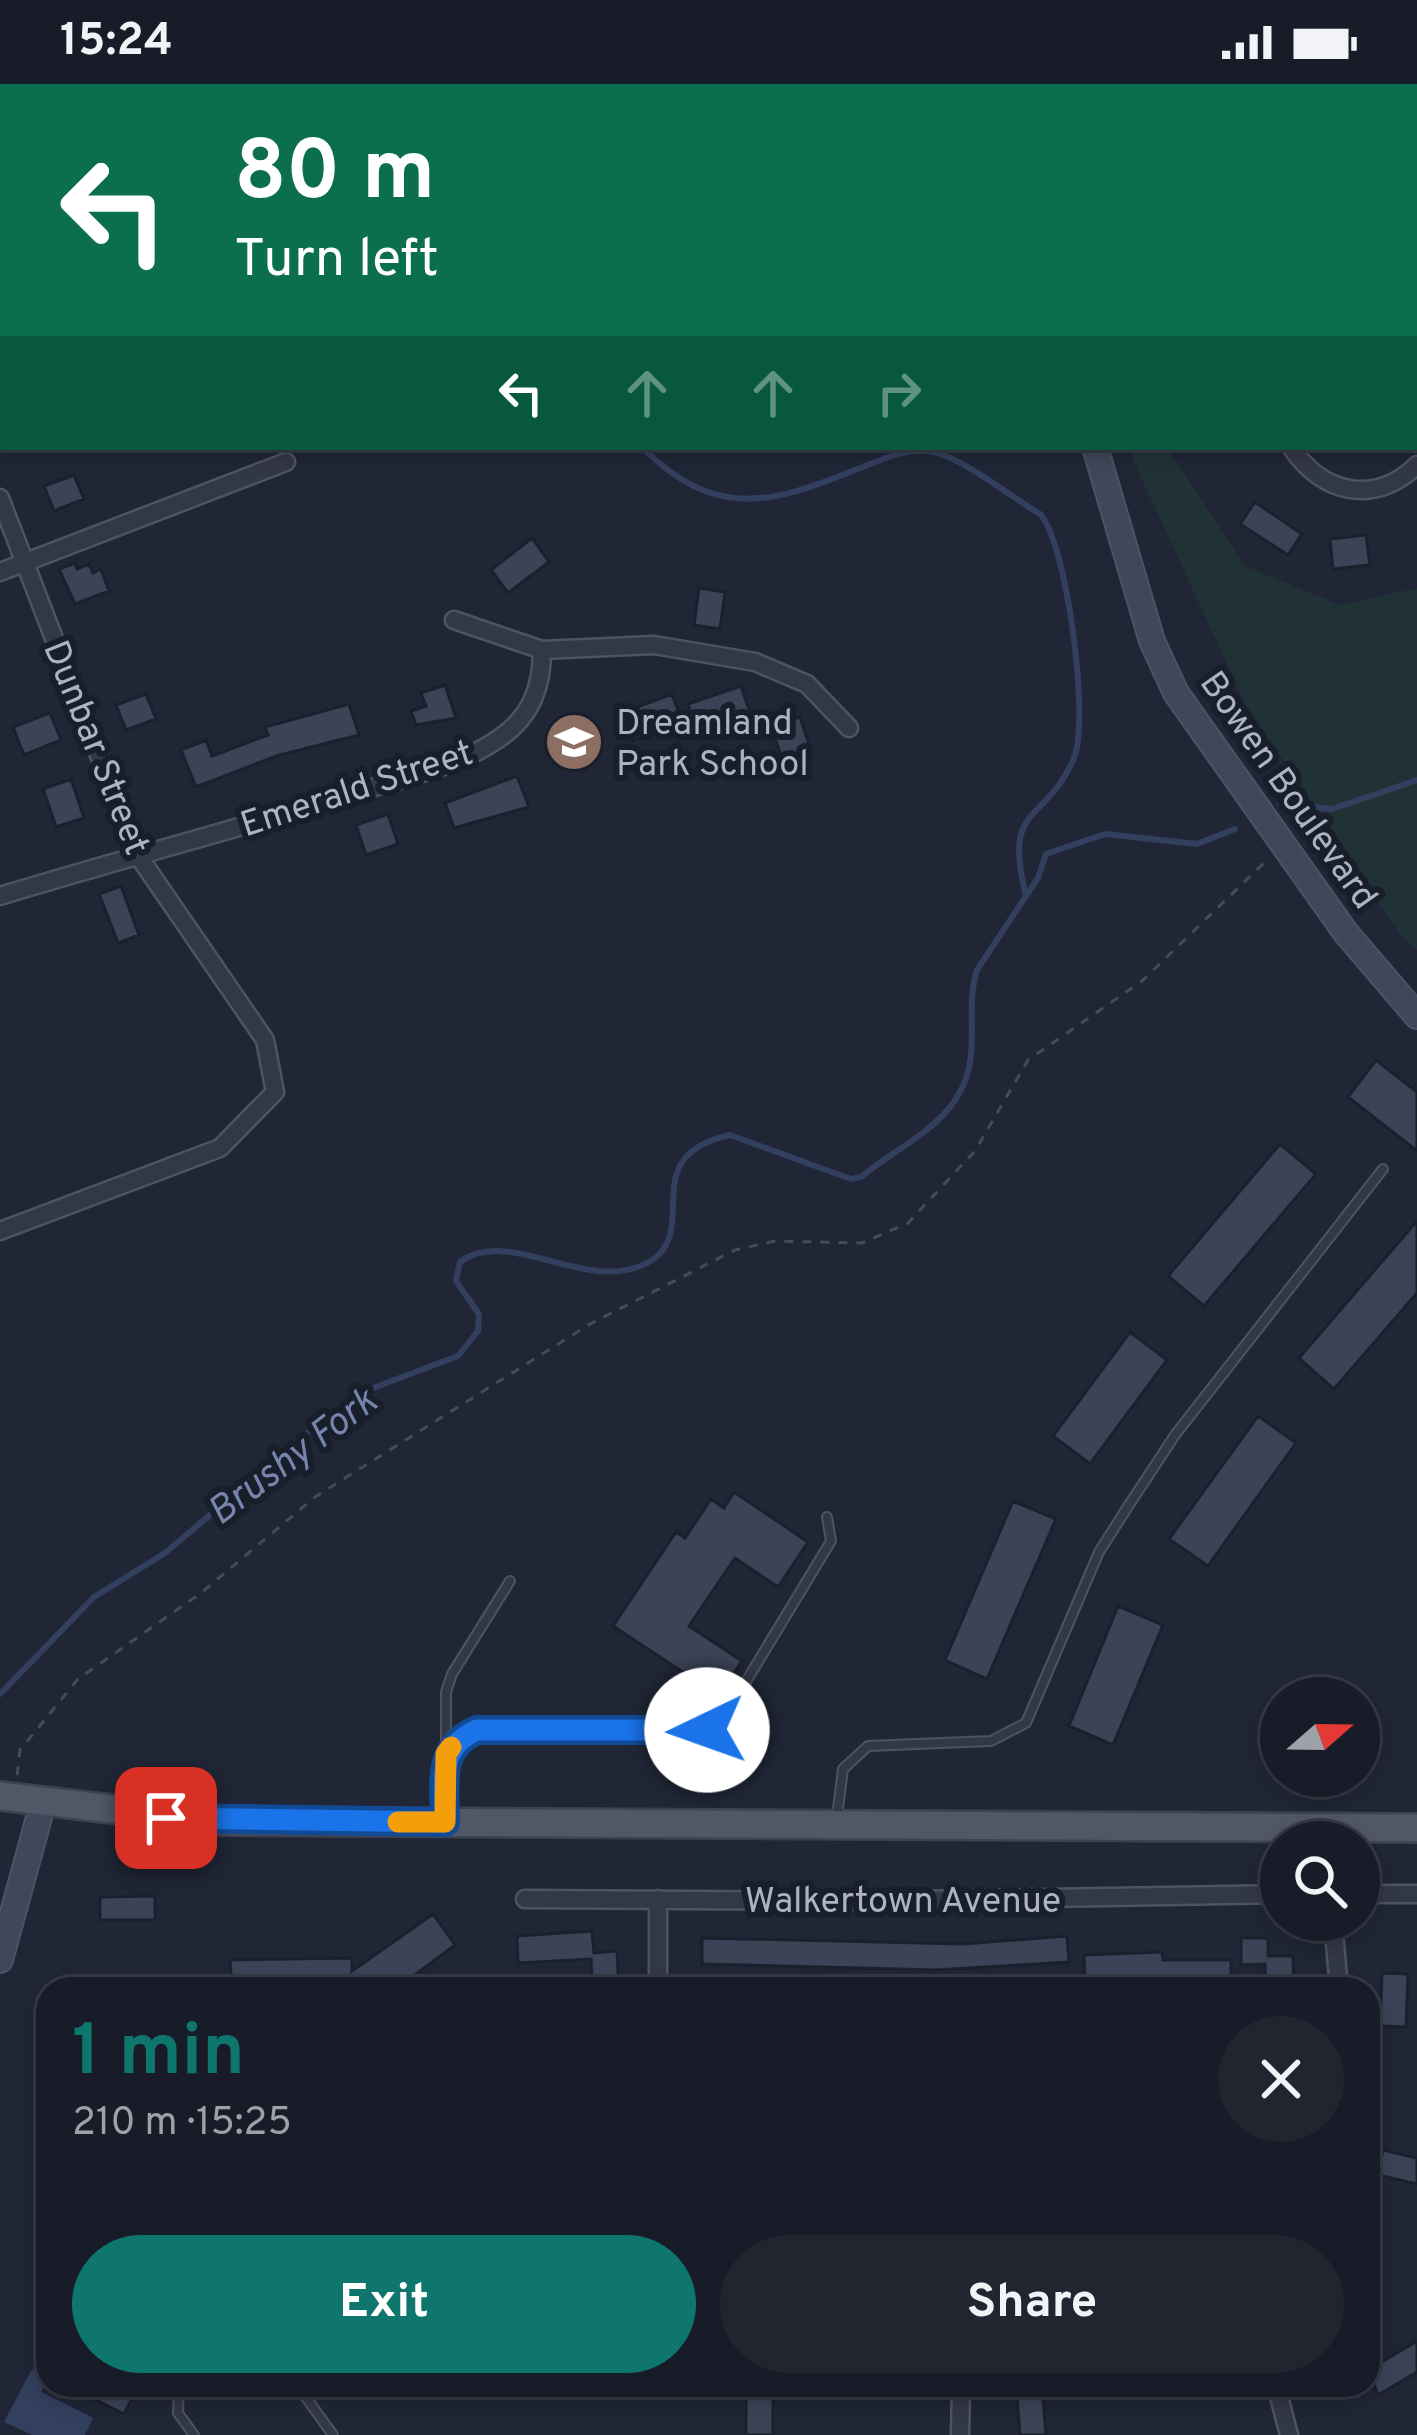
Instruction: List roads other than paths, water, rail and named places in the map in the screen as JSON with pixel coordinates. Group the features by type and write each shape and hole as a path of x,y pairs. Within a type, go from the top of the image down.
{"main road":[{"path":"0,1796 213,1821 1260,1834"},
{"path":"1380,1831 1417,1828"}],"street":[{"name":"Bowen Boulevard","path":"1096,450 1162,664 1191,719 1375,970 1417,1016"},
{"path":"1294,450 1313,473 1357,492 1393,484 1417,465"},
{"path":"0,572 286,462"},
{"name":"Dunbar Street","path":"0,498 137,854 265,1040 275,1092 220,1148 0,1232"},
{"path":"454,620 542,650 654,645 755,662 807,684 849,728"},
{"name":"Emerald Street","path":"0,896 344,796 475,752 513,727 531,704 542,679 542,650"},
{"path":"0,1960 43,1803"},
{"name":"Walkertown Avenue","path":"525,1899 1260,1894"},
{"path":"1380,1894 1417,1894"},
{"path":"658,1899 658,1977"},
{"path":"1335,1941 1338,1977"},
{"path":"960,2435 961,2397"},
{"path":"1279,2397 1289,2435"}],"lane":[{"path":"836,1825 844,1769 868,1746 991,1742 1026,1723 1099,1552 1175,1435 1383,1169"},
{"path":"446,1754 458,1739 477,1730 693,1734 721,1723 831,1541 827,1517"},
{"path":"445,1822 446,1692 452,1674 510,1581"},
{"path":"179,2397 178,2413 194,2435"},
{"path":"306,2397 333,2435"}],"water":[{"path":"32,2369 36,2371 36,2397 51,2397 93,2418 85,2435 32,2435 4,2422"}],"waterway":[{"path":"645,450 694,486 744,499 796,491 890,456 927,451 968,467 1040,514 1050,531 1067,594 1077,672 1078,738 1063,780 1023,829 1019,844 1026,896"},
{"name":"Brushy Fork","path":"1280,804 1332,809 1417,780"},
{"name":"Brushy Fork","path":"0,1694 94,1597 165,1553 301,1438 368,1390 458,1356 478,1331 479,1314 456,1281 460,1262 480,1253 502,1251 601,1271 649,1262 664,1249 671,1232 676,1176 684,1159 701,1145 730,1135 851,1179 861,1177 931,1126 958,1096 971,1055 977,970 1038,878 1046,854 1105,834 1197,844 1235,829"}],"place":[{"name":"Dreamland Park School","path":"574,742"}]}
